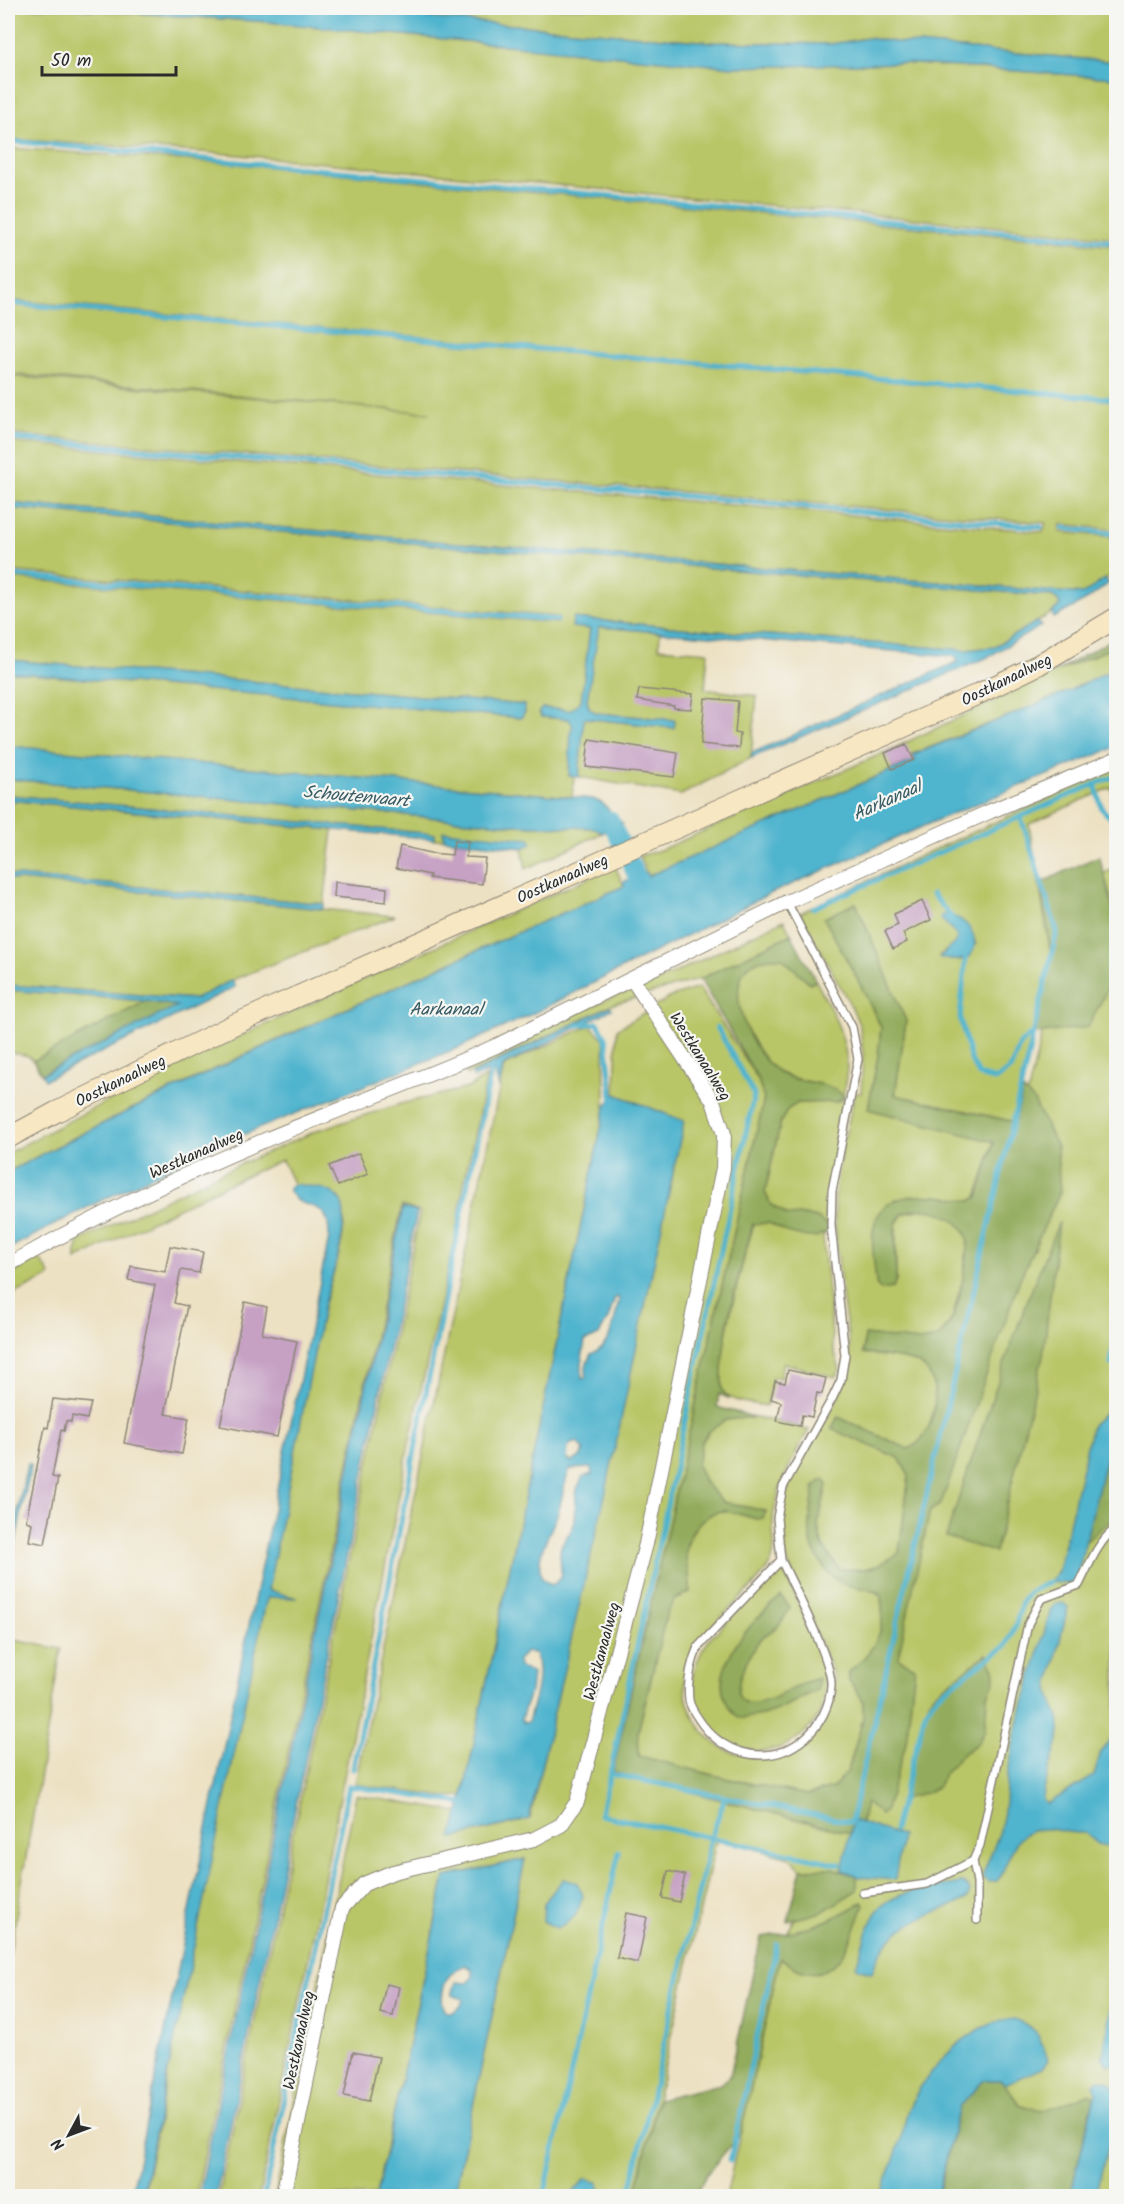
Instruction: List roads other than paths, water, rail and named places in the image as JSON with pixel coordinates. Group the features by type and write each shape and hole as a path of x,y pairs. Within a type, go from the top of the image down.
{"main road":[{"name":"Oostkanaalweg","path":"8,1138 233,1025 976,695 1038,665 1116,618"}],"street":[{"name":"Westkanaalweg","path":"8,1265 147,1194 261,1142 465,1060 787,902 991,811 1116,759"},
{"name":"Westkanaalweg","path":"283,2196 342,1908 364,1884 393,1872 534,1839 561,1825 577,1802 646,1544 723,1168 724,1134 713,1101 632,979"}],"lane":[{"path":"782,1560 698,1647 693,1658 689,1679 689,1702 713,1738 731,1749 762,1756 792,1748 814,1730 826,1710 832,1685 824,1657 782,1560 777,1518 783,1487 841,1380 845,1355 831,1226 832,1191 858,1059 852,1027 787,902"},
{"path":"977,1920 973,1861 980,1845 1028,1624 1041,1599 1079,1585 1095,1555 1109,1534 1116,1528"},
{"path":"863,1893 927,1884 973,1861"}],"water":[{"path":"63,8 316,8 711,42 831,44 868,38 1116,62 1116,78 901,63 733,67 269,22"},
{"path":"8,503 433,541 1083,594 1105,579 1109,583 1088,599 1054,618 1052,613 1060,605 1058,600 1052,596 8,508"},
{"path":"573,618 966,650 994,647 1036,622 1041,626 986,658 751,758 752,753 957,662 957,659 954,656 599,627 587,700 589,708 596,713 675,720 674,728 584,718 579,777 569,776 573,726 569,719 541,717 539,712 542,708 570,710 581,701 590,629 572,627"},
{"path":"8,660 524,705 525,712 521,718 8,672"},
{"name":"Aarkanaal","path":"1116,668 1116,747 942,818 765,896 532,1014 460,1047 213,1147 88,1207 8,1249 8,1172 159,1096 390,989 624,886 623,882 646,872 648,876 915,760 913,755 1060,695"},
{"path":"8,746 593,799 602,803 623,824 602,833 595,828 513,825 8,779"},
{"path":"8,795 435,834 434,839 8,800"},
{"path":"443,831 530,839 532,844 522,848 444,839"},
{"path":"8,875 324,904 323,909 8,879"},
{"path":"942,915 955,917 965,923 972,932 975,942 973,951 967,958 956,960 939,957 956,942 957,938 940,918"},
{"path":"232,980 235,987 45,1080 42,1074 177,1006 146,1001 8,990 8,985 195,999"},
{"path":"610,1006 612,1009 503,1066 499,1088 495,1073 488,1072 474,1078 472,1074"},
{"path":"615,1094 684,1121 606,1491 529,1819 452,1838 463,1796 605,1108","holes":["618,1297 619,1300 611,1332 603,1346 591,1354 586,1366 586,1377 582,1379 585,1341 599,1335 608,1319 615,1298","578,1443 584,1450 581,1456 572,1462 567,1459 568,1446","591,1468 592,1474 582,1477 577,1489 576,1513 572,1530 563,1542 560,1552 560,1578 552,1585 542,1579 541,1554 559,1509 570,1469","526,1652 535,1653 538,1671 533,1705 528,1722 524,1723 521,1719 530,1692 532,1674 519,1667 518,1660"]},
{"path":"297,1184 333,1193 342,1204 344,1217 340,1248 324,1303 268,1590 297,1598 268,1597 265,1606 142,2196 131,2196 329,1238 325,1215 320,1210 300,1202 288,1189"},
{"path":"403,1208 417,1212 216,2196 199,2196"},
{"path":"1109,1409 1116,1415 1076,1581 1068,1584 1050,1582 1058,1572 1092,1425"},
{"path":"27,1464 31,1464 8,1581 8,1562"},
{"path":"1063,1603 1068,1607 1049,1686 1059,1719 1060,1731 1043,1800 1047,1804 1094,1776 1101,1751 1116,1733 1116,1848 1098,1844 1085,1833 1047,1829 1028,1832 1016,1843 997,1881 988,1882 982,1877 1000,1831 1016,1731 1051,1609 1056,1604"},
{"path":"853,1820 902,1836 895,1880 860,1877 842,1870"},
{"path":"525,1859 454,2196 376,2196 445,1877","holes":["466,1965 472,1970 473,1977 468,1983 456,1982 452,1995 463,1999 461,2006 453,2012 447,2012 442,1997 447,1980 454,1971"]},
{"path":"563,1879 577,1883 583,1895 575,1916 556,1928 543,1921 544,1903"},
{"path":"962,1883 970,1891 967,1899 909,1924 887,1943 872,1973 856,1967 870,1923 885,1903 917,1890"},
{"path":"1116,1986 1116,2064 1108,2065 1102,2058 1110,2018 1111,1993"},
{"path":"1015,2019 1034,2031 1041,2040 1048,2060 1042,2068 1005,2084 1001,2080 984,2080 959,2107 937,2196 881,2196 901,2139 909,2107 930,2074 967,2037 998,2022"},
{"path":"1098,2079 1112,2084 1116,2095 1110,2140 1094,2196 1070,2196 1096,2092 1094,2084"},
{"path":"586,2178 599,2183 599,2196 570,2196"}],"waterway":[{"path":"8,141 1116,242"},
{"path":"8,303 1116,399"},
{"path":"8,438 1041,527"},
{"path":"1063,528 1116,534"},
{"path":"8,575 557,620"},
{"path":"1116,776 1095,784 1102,809 1116,823"},
{"path":"813,908 1095,784"},
{"name":"Schoutenvaart","path":"595,818 610,820 647,898"},
{"path":"717,1027 754,1095 610,1774 851,1822 1057,931 1021,818"},
{"path":"932,894 953,919"},
{"path":"966,953 960,1018 970,1058 979,1075 996,1080 1011,1068 1020,1044 1034,1032"},
{"path":"577,1025 598,1023 606,1038 613,1104"},
{"path":"353,1769 445,1295 492,1067"},
{"path":"1111,1364 1116,1332"},
{"path":"894,1830 925,1713 936,1696 1006,1646 1016,1624 1022,1602 1029,1592 1050,1582"},
{"path":"610,1774 600,1815 840,1864"},
{"path":"264,2196 349,1786 468,1804"},
{"path":"629,2196 711,1838 725,1797"},
{"path":"544,2196 619,1852"},
{"path":"730,2161 777,1944"}]}
